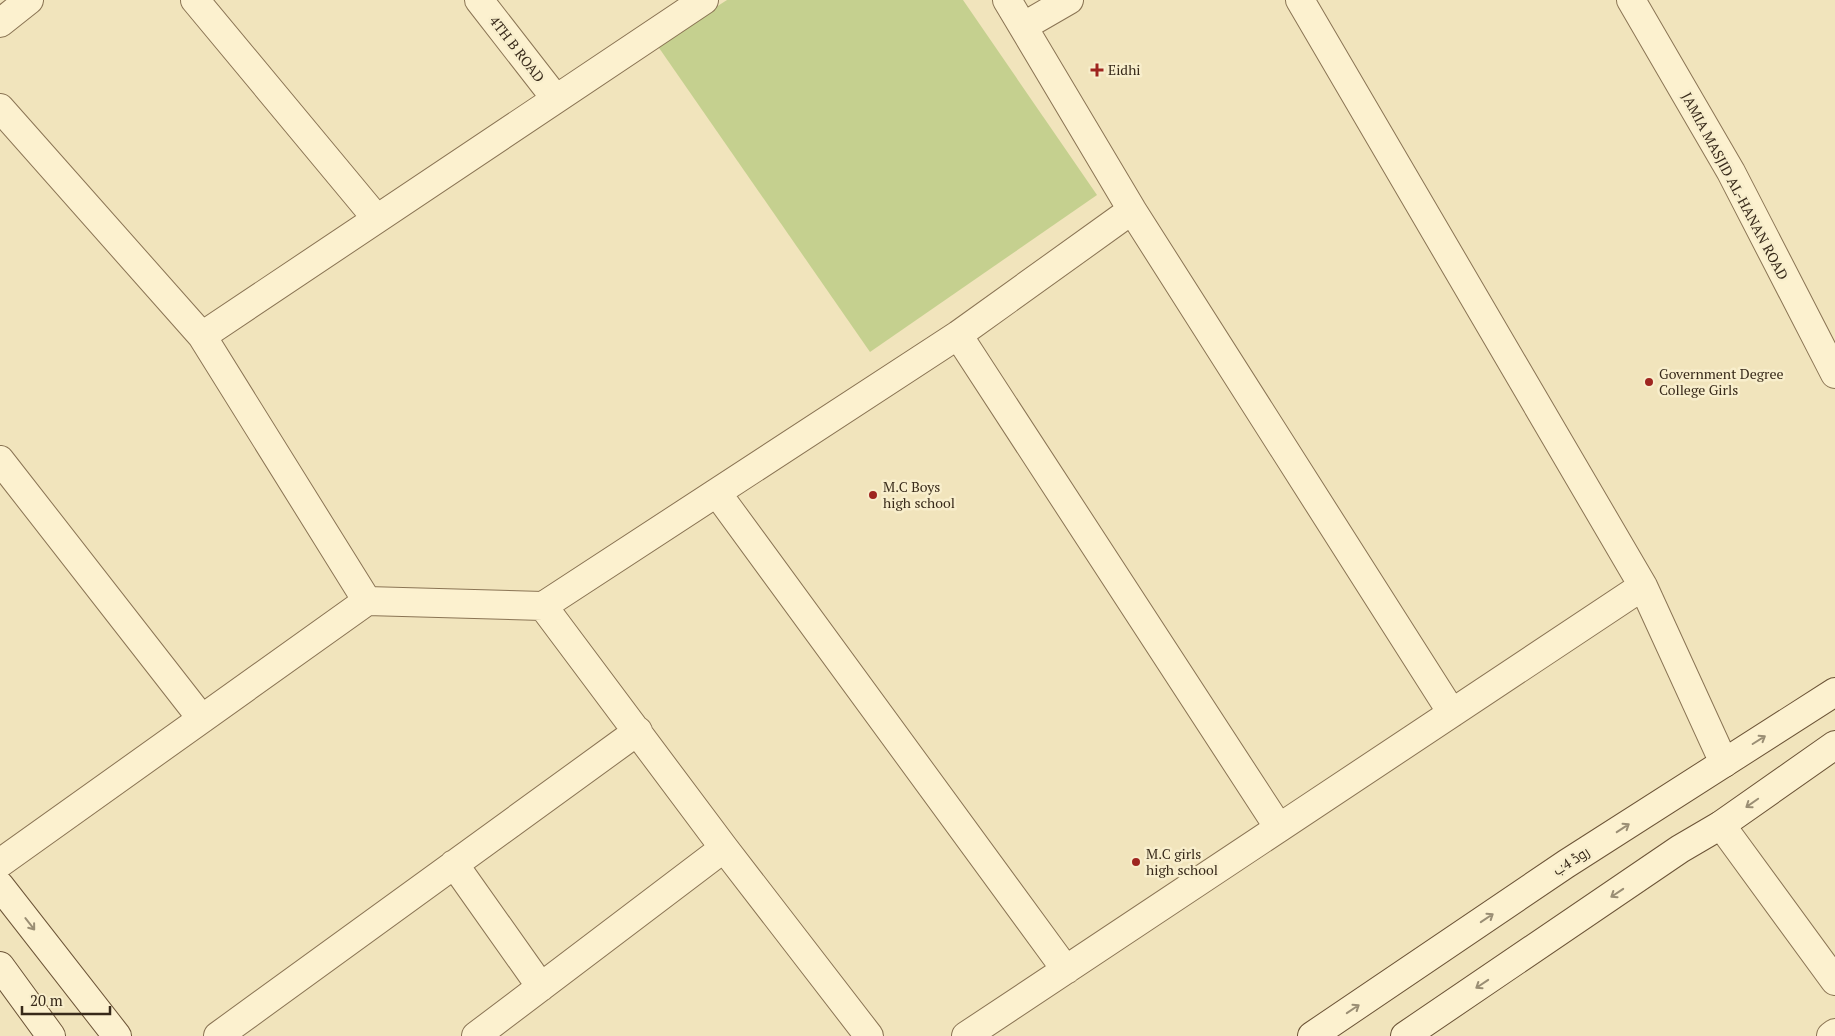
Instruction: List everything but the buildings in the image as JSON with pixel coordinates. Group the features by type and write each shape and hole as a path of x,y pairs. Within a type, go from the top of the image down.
{"street":[{"path":"0,23 29,0"},
{"path":"195,0 377,219"},
{"name":"4TH B ROAD","path":"479,0 556,99"},
{"path":"202,336 704,0"},
{"path":"1007,0 1132,210 1452,713"},
{"path":"1024,26 1069,0"},
{"path":"1300,0 1643,586 1724,763"},
{"name":"JAMIA MASJID AL-HANAN ROAD","path":"1637,2 1731,172 1835,374"},
{"path":"0,108 202,336 367,601"},
{"path":"0,863 367,601 543,606 958,335 1132,210"},
{"path":"958,335 1279,828"},
{"path":"0,460 202,719"},
{"path":"717,492 1066,970"},
{"path":"966,1036 1643,586"},
{"path":"543,606 724,848 869,1036"},
{"name":"روڈ 4ب","path":"1312,1036 1566,864 1835,692"},
{"path":"218,1036 638,731"},
{"path":"1405,1036 1680,849 1721,825 1833,750"},
{"path":"1721,825 1835,981"},
{"path":"476,1036 724,848"},
{"path":"454,864 541,987"},
{"path":"0,886 117,1036"},
{"path":"0,966 51,1036"},
{"path":"1831,1036 1835,1033"}],"green space":[{"path":"727,0 963,0 1097,195 870,352 657,45"}],"place":[{"name":"Eidhi","path":"1097,70"},
{"name":"Government Degree College Girls","path":"1649,382"},
{"name":"M.C Boys high school","path":"873,495"},
{"name":"M.C girls high school","path":"1136,862"}]}
